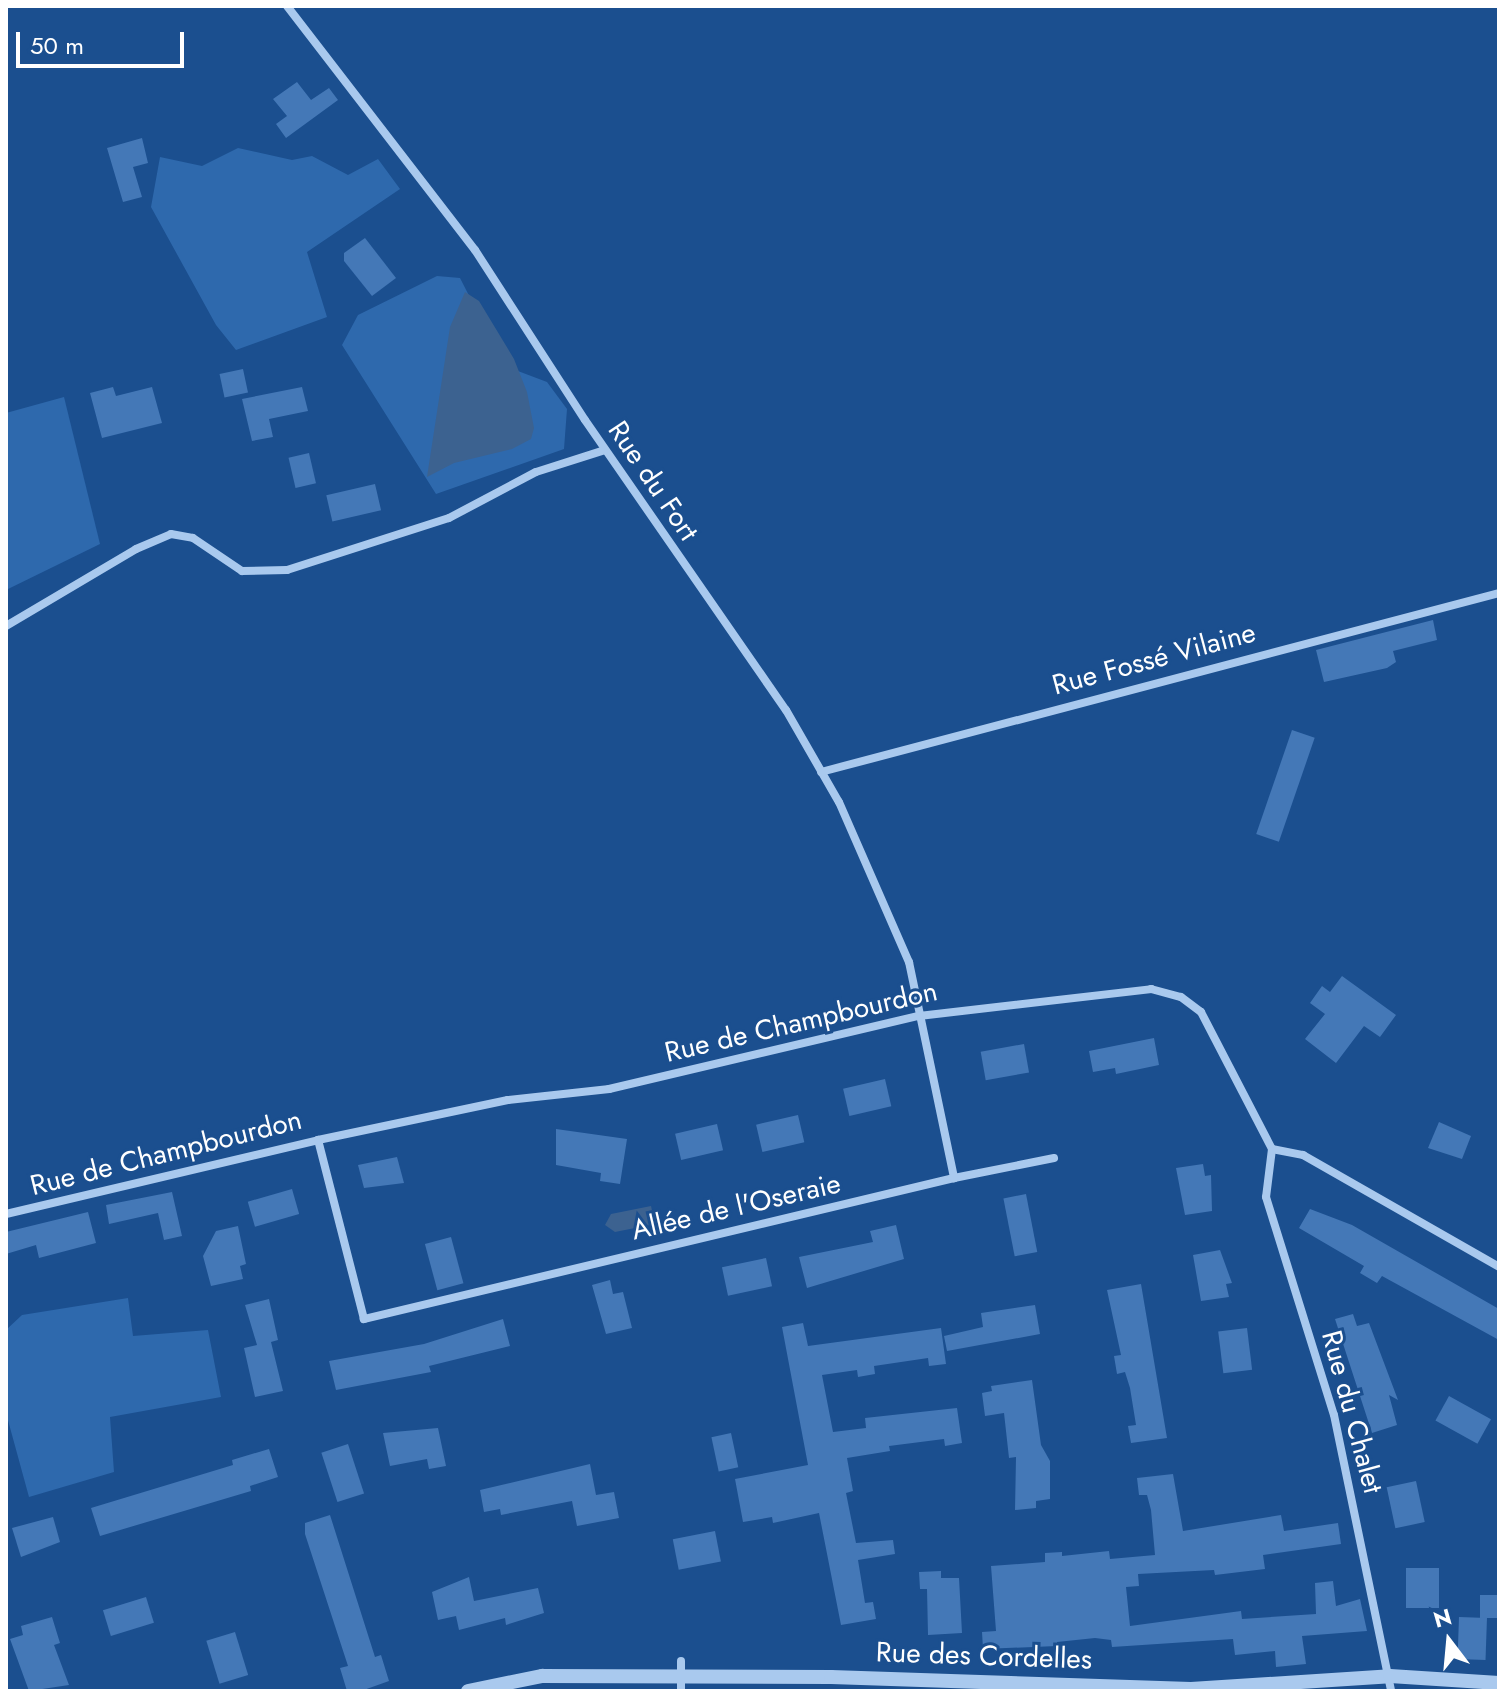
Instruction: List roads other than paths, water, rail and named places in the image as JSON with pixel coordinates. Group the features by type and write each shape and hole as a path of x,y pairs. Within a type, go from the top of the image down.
{"street":[{"name":"Rue du Fort","path":"287,6 475,250 605,450 786,710 821,772 909,962 919,1016"},
{"path":"6,626 136,549 171,534 193,538 242,571 287,570 449,518 536,472 605,450"},
{"name":"Rue Fossé Vilaine","path":"821,772 1499,593"},
{"name":"Rue de Champbourdon","path":"6,1214 318,1140 508,1100 609,1089 919,1016 1151,989 1181,997 1201,1012 1221,1045 1272,1149"},
{"path":"919,1016 954,1178"},
{"name":"Allée de l'Oseraie","path":"318,1140 364,1319 954,1178 1054,1158"},
{"path":"1272,1149 1303,1155 1499,1267"},
{"name":"Rue du Chalet","path":"1272,1149 1266,1197 1334,1415 1390,1683"},
{"name":"Rue des Cordelles","path":"468,1691 542,1676 1106,1684 1191,1689 1499,1683"}]}
